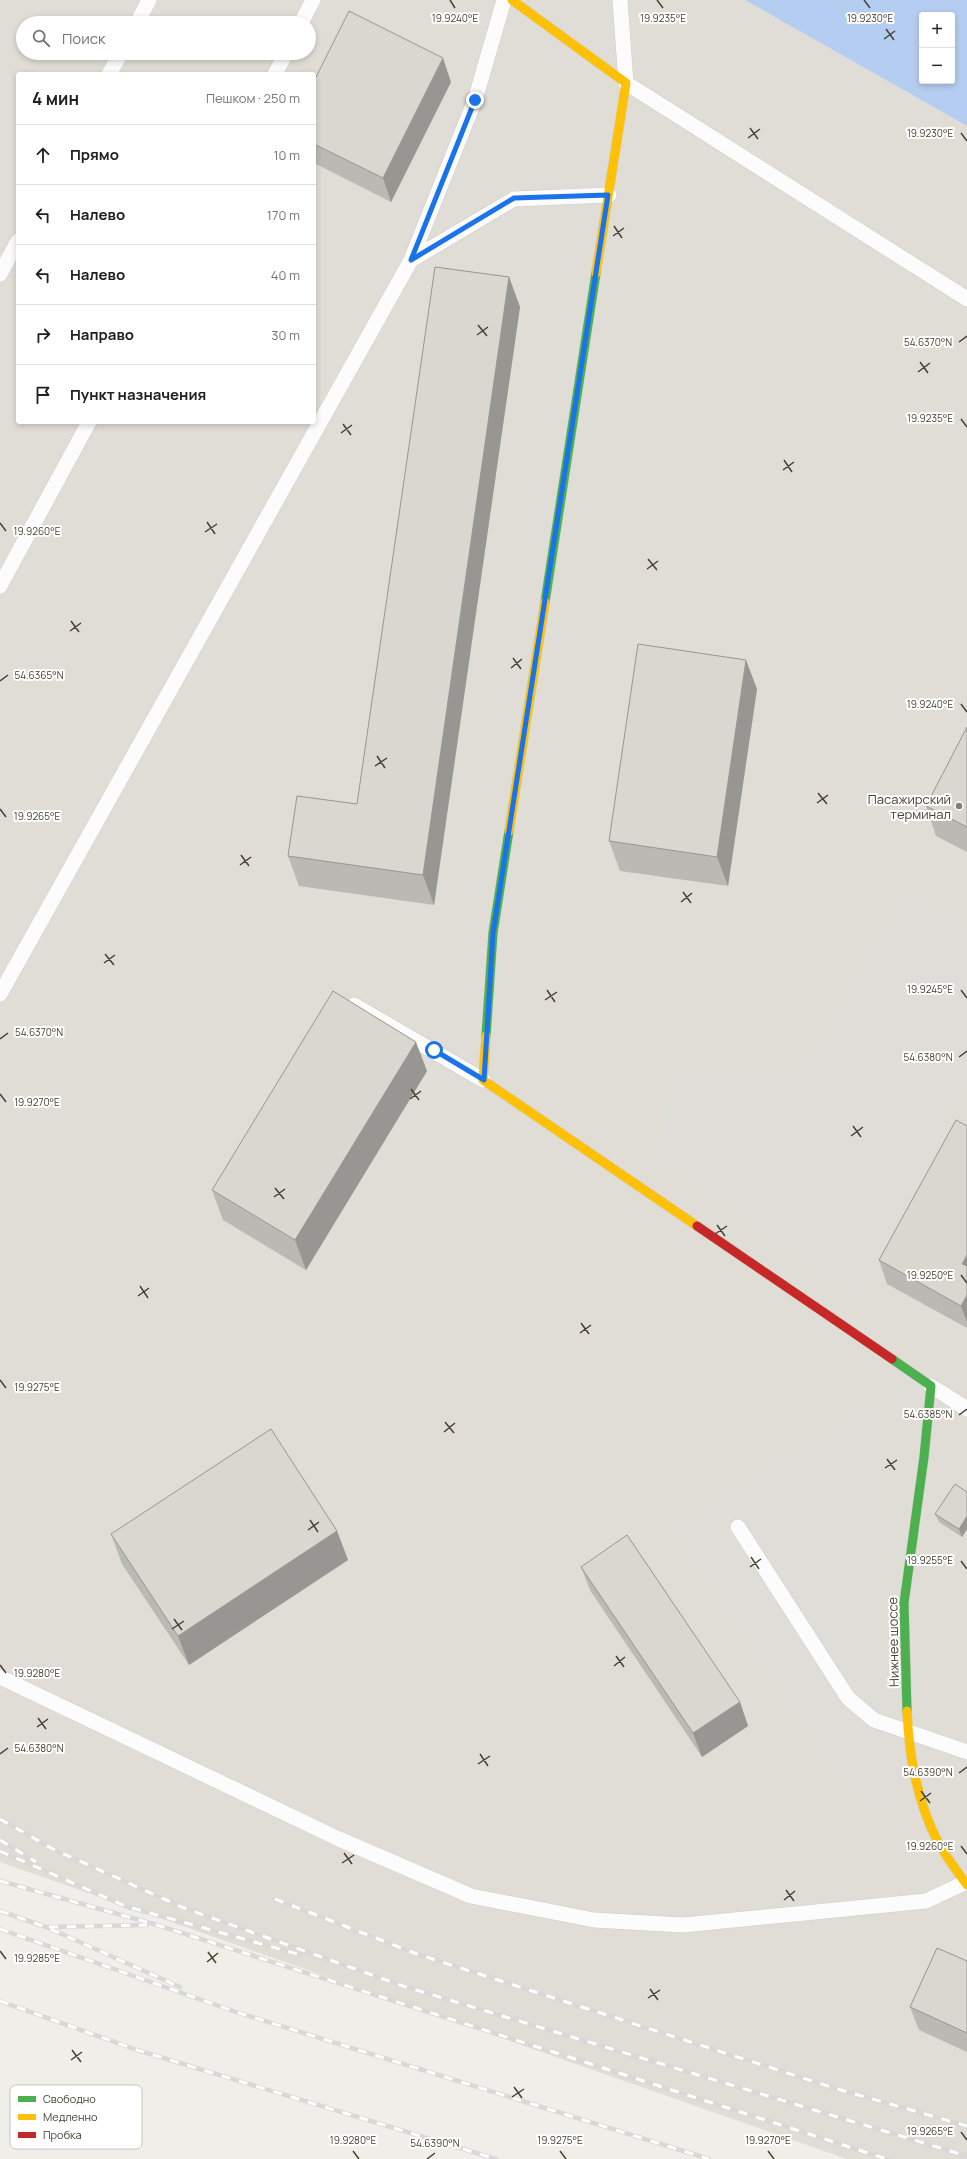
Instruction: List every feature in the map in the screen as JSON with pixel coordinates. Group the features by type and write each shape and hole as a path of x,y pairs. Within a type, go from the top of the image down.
{"main road":[{"path":"512,0 626,82 493,933 484,1080 931,1386"},
{"name":"Нижнее шоссе","path":"931,1386 924,1457 904,1603 908,1731 918,1796 938,1842 966,1884"}],"lane":[{"path":"141,16 149,0"},
{"path":"305,16 313,0"},
{"path":"0,994 411,260 475,100 504,0"},
{"path":"620,0 626,82 967,299"},
{"path":"110,72 116,60"},
{"path":"276,72 282,60"},
{"path":"411,260 514,198 608,195"},
{"path":"0,274 16,245"},
{"path":"0,586 88,424"},
{"path":"350,1003 484,1080"},
{"path":"931,1386 967,1408"},
{"path":"738,1527 848,1698 874,1720 967,1752"},
{"path":"0,1677 339,1839 471,1896 594,1920 683,1925 926,1901 966,1884"}],"shaded area":[{"path":"0,0 745,0 967,126 967,2159 847,2159 0,1862"},
{"path":"904,891 967,925 967,1077 860,1298 656,1153 673,1076 810,1068"},
{"path":"877,1404 879,1631 901,1817 847,1788 676,1529"}],"water":[{"path":"745,0 967,0 967,126"}],"building":[{"path":"349,11 443,58 383,178 316,145 316,77"},
{"path":"435,267 509,277 423,875 288,856 297,796 357,804"},
{"path":"638,644 746,660 717,857 609,841"},
{"path":"967,727 967,827 926,806"},
{"path":"333,991 416,1042 295,1240 212,1190"},
{"path":"956,1120 967,1126 967,1255 962,1264 967,1266 967,1295 961,1306 879,1260"},
{"path":"271,1429 337,1531 178,1636 111,1534"},
{"path":"955,1484 967,1492 967,1516 959,1529 935,1514"},
{"path":"627,1535 740,1702 693,1733 581,1567"},
{"path":"937,1948 967,1961 967,2033 910,2007"}],"railway":[{"path":"0,1819 53,1849 184,1908 403,1986 967,2156"},
{"path":"0,1840 36,1862"},
{"path":"0,1851 125,1906 301,1955"},
{"path":"0,1881 157,1925 887,2159"},
{"path":"275,1899 417,1954 834,2088 967,2126"},
{"path":"0,1911 46,1927 180,1987"},
{"path":"49,1927 147,1925"},
{"path":"0,1929 236,2012 709,2159"},
{"path":"0,2001 137,2050 496,2159"}],"traffic: fast":[{"path":"545,602 596,273"},
{"path":"486,1036 493,933 509,831"},
{"path":"892,1359 931,1386 924,1457 904,1603 907,1711"}],"traffic: slow":[{"path":"512,0 626,83 596,273"},
{"path":"509,831 545,602"},
{"path":"486,1036 483,1080 697,1226"},
{"path":"907,1711 912,1762 919,1795 941,1848 967,1885"}],"traffic: jam":[{"path":"697,1226 892,1359"}],"place":[{"name":"Пасажирский терминал","path":"959,806"}],"route":[{"path":"434,1050 484,1080 493,933 608,195 514,198 411,260 475,100"}]}
